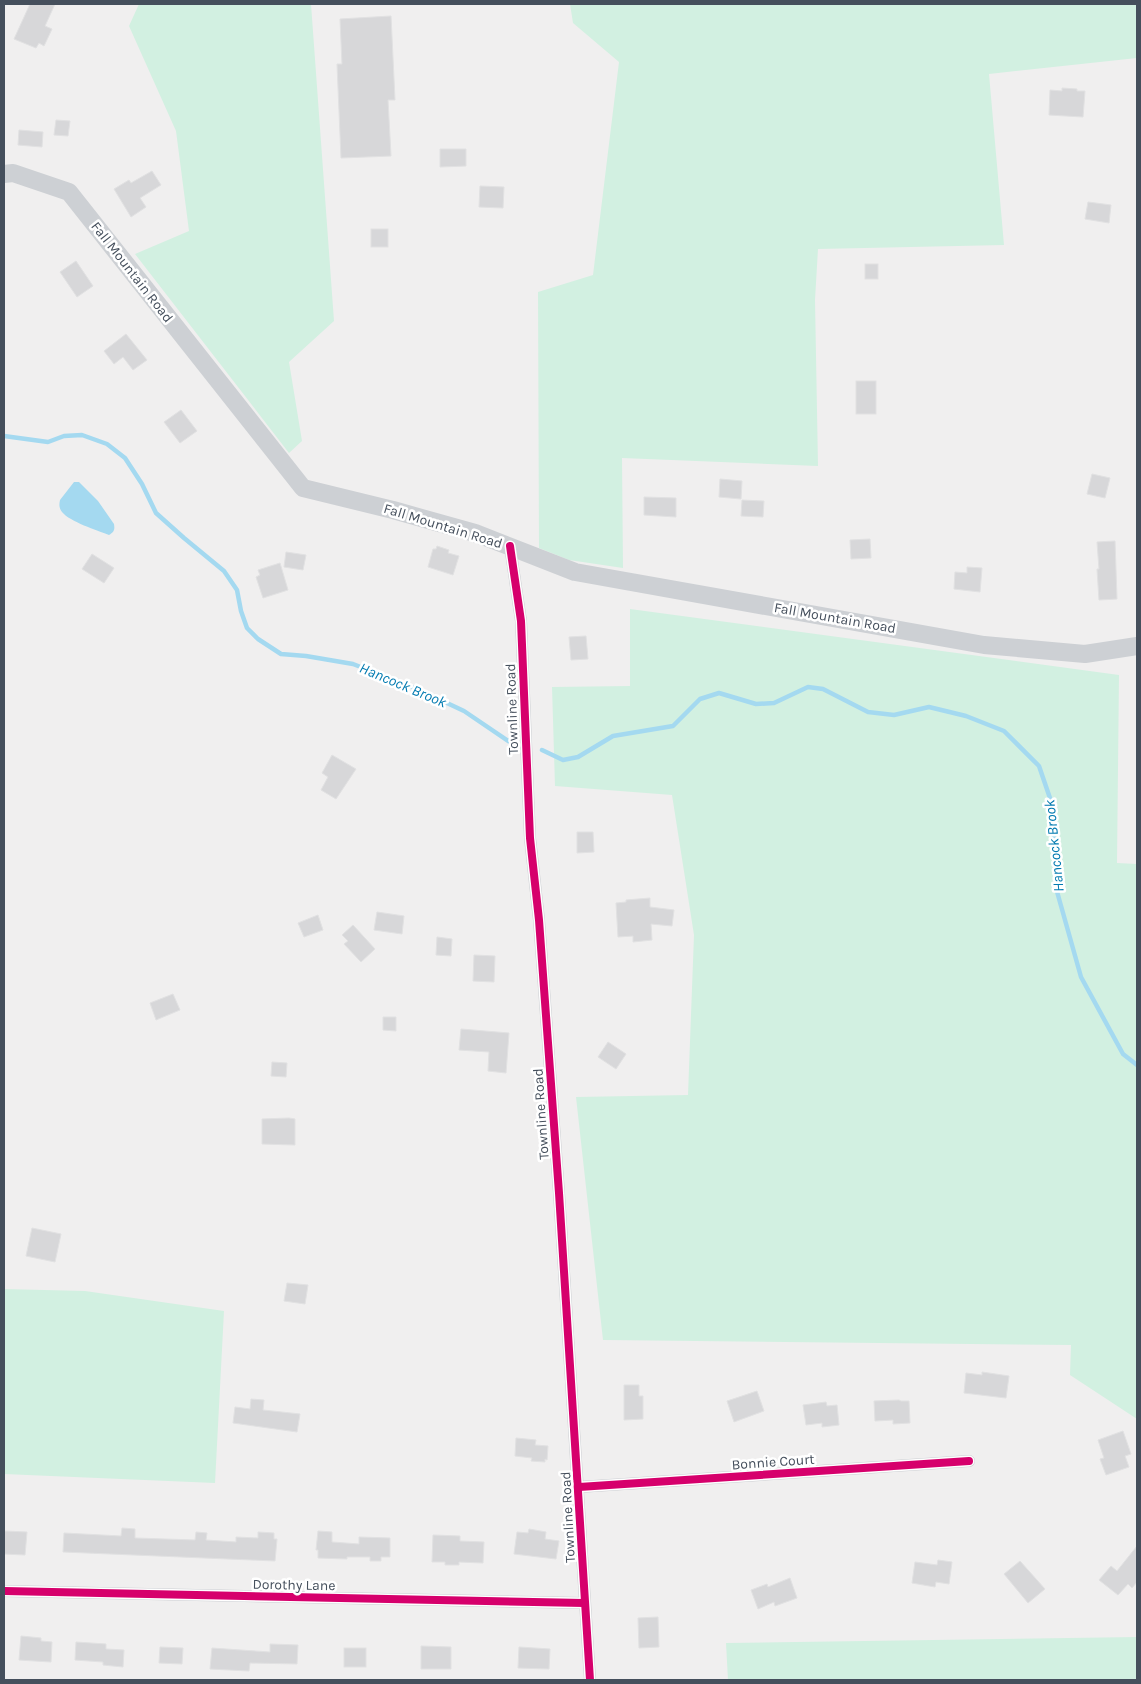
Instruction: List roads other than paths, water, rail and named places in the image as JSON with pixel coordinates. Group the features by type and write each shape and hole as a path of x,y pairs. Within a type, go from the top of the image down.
{"main road":[{"name":"Fall Mountain Road","path":"4,174 13,173 68,192 303,488 475,532 575,572 984,645 1085,654 1137,646"}],"street":[{"name":"Townline Road","path":"510,546 521,621 530,838 539,920 579,1487 584,1603 590,1680"},
{"name":"Bonnie Court","path":"579,1487 969,1461"},
{"name":"Dorothy Lane","path":"4,1591 584,1603"}],"water":[{"path":"74,482 79,482 98,501 114,524 114,531 111,534 109,535 77,522 62,512 60,500"}],"waterway":[{"name":"Hancock Brook","path":"4,436 48,442 64,436 82,435 107,444 125,458 142,484 156,513 224,571 237,590 247,628 258,639 281,654 353,664 417,689 464,711 511,743"},
{"name":"Hancock Brook","path":"542,750 563,760 578,757 613,736 673,726 700,699 719,693 756,704 774,703 808,687 823,689 868,712 894,715 929,707 966,716 1004,731 1039,766 1052,804 1056,888 1081,977 1123,1054 1137,1065"}]}
